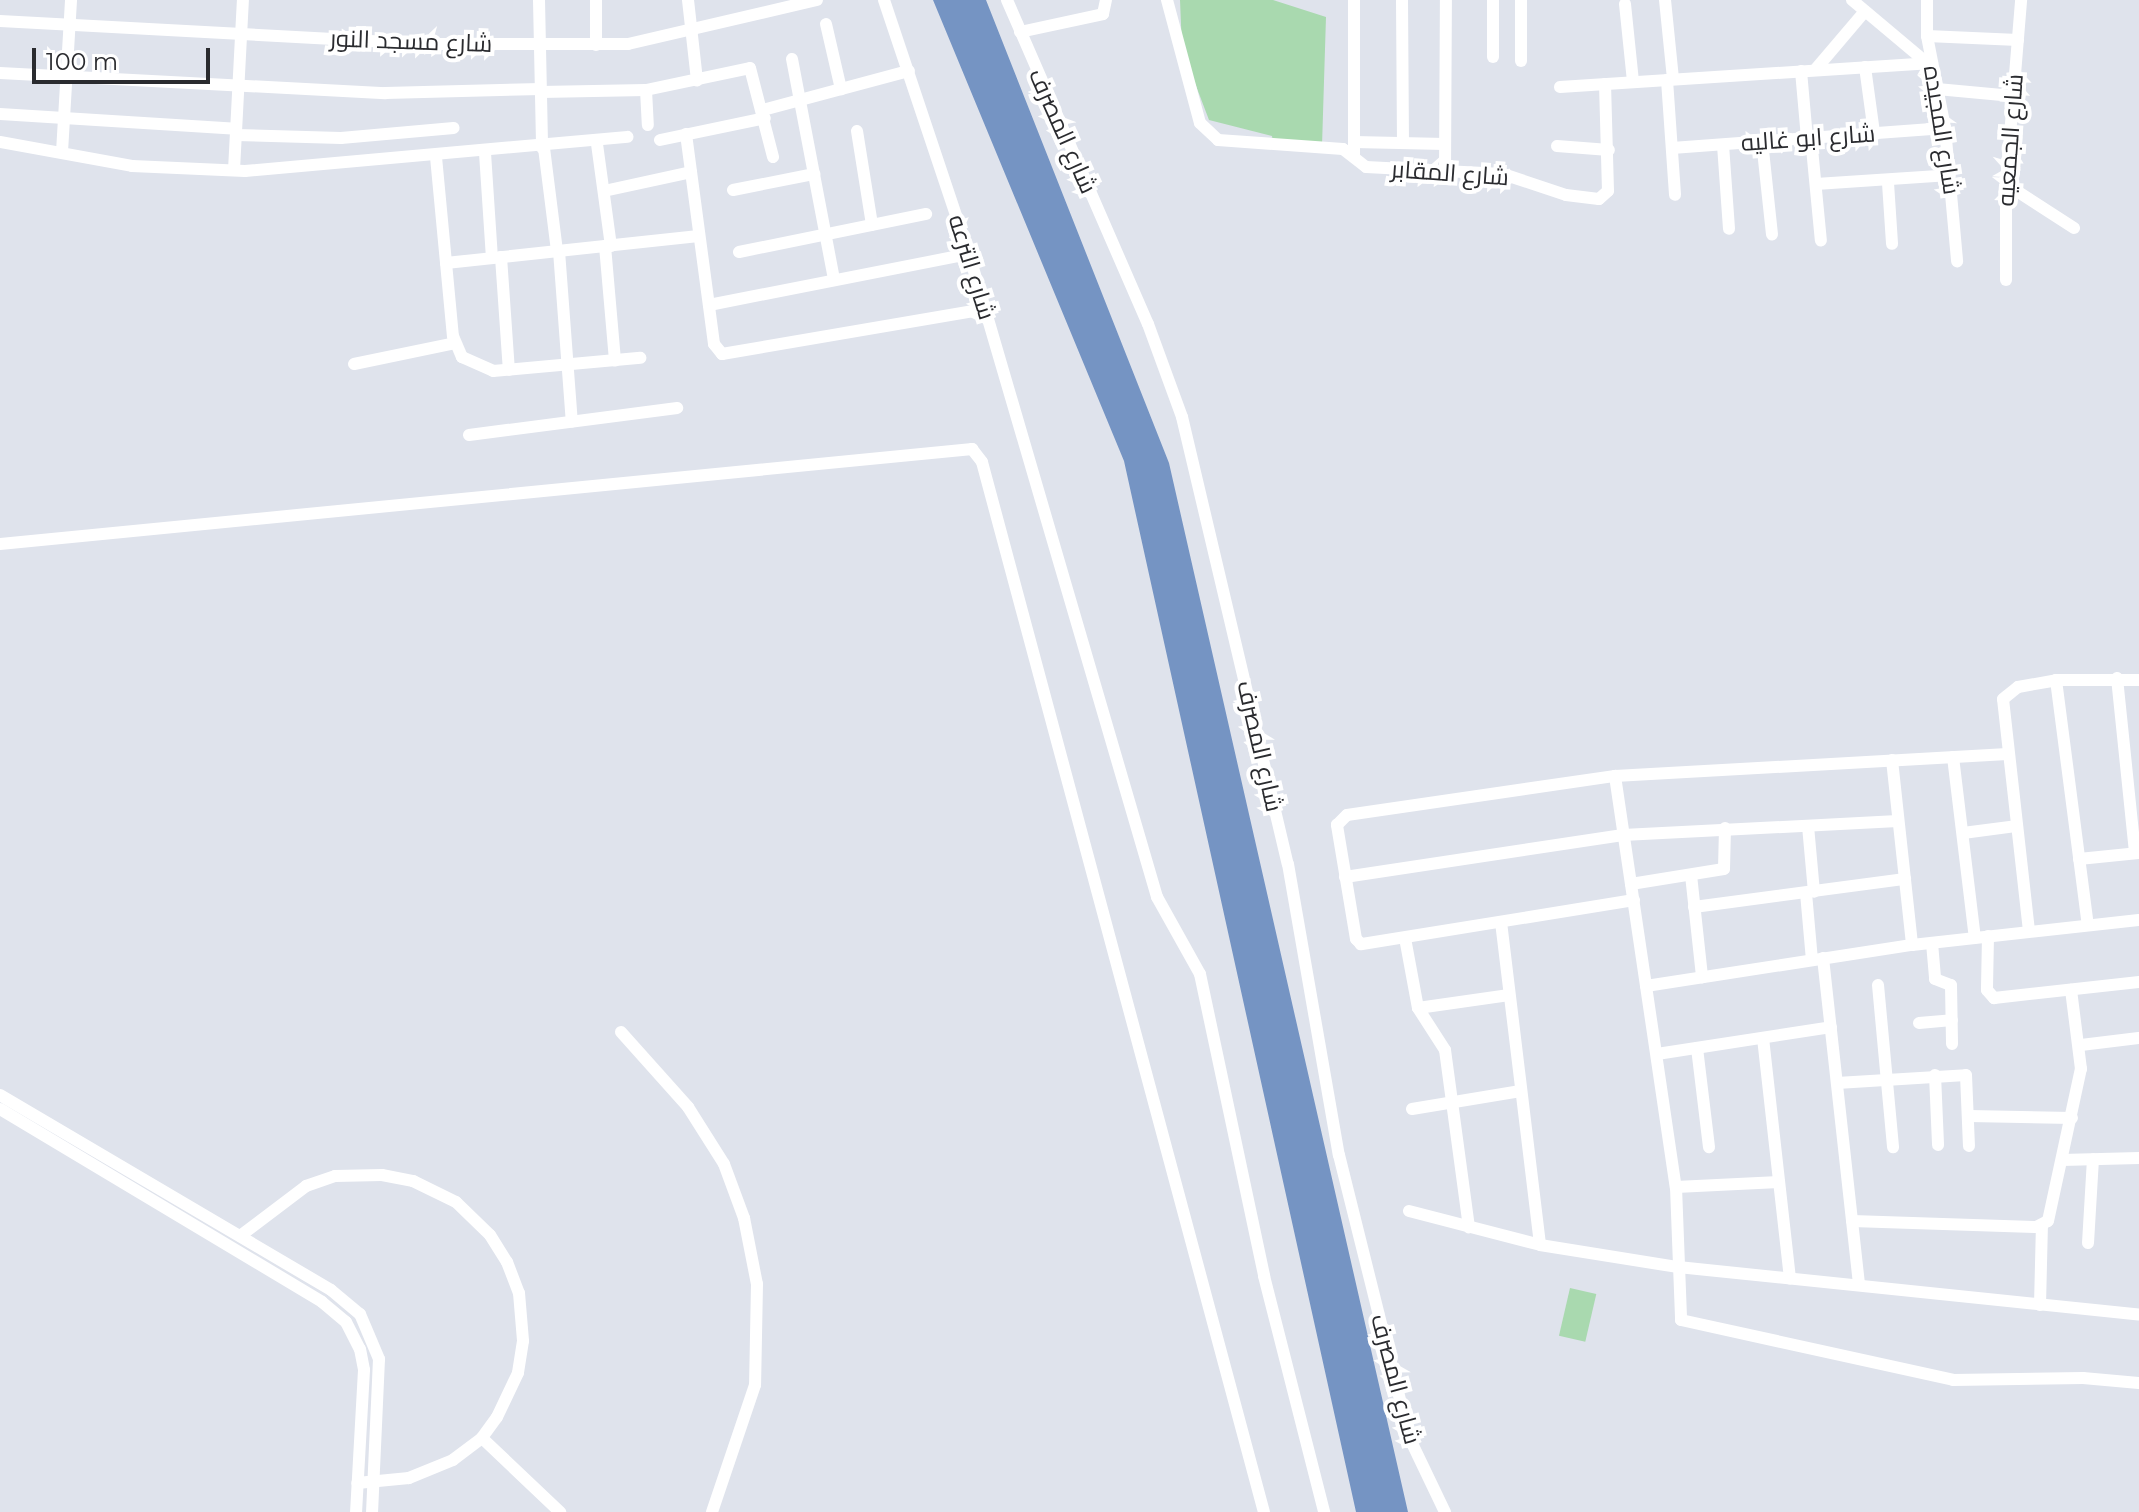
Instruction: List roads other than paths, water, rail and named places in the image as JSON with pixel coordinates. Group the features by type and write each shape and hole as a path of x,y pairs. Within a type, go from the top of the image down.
{"street":[{"path":"62,152 71,0"},
{"path":"234,170 243,0"},
{"path":"539,0 543,148 558,251 572,422"},
{"path":"596,0 596,45"},
{"path":"688,0 697,80"},
{"name":"شارع مسجد النور","path":"0,21 241,34 596,45 692,32 817,0"},
{"name":"شارع الترعه","path":"884,0 969,254 1054,535 1157,897 1200,974 1264,1276 1324,1512"},
{"name":"شارع المصرف","path":"1007,0 1148,324 1182,417 1288,864 1339,1155 1410,1439 1445,1512"},
{"path":"1020,32 1103,14 1106,0"},
{"name":"شارع المقابر","path":"1167,0 1176,47 1204,132 1229,142 1354,149 1366,167 1503,174 1566,195 1599,199 1608,191 1609,150"},
{"path":"1354,0 1354,149 1403,143 1445,144"},
{"path":"1402,0 1403,143"},
{"path":"1445,172 1446,0"},
{"path":"1493,0 1493,57"},
{"path":"1521,0 1521,61"},
{"path":"1665,0 1675,195"},
{"path":"1852,0 1929,63"},
{"name":"شارع المجيده","path":"1927,0 1929,63 1945,128 1957,261"},
{"name":"شارع الجمعيه","path":"2006,280 2006,184 2021,0"},
{"path":"1625,4 1633,82"},
{"path":"1815,70 1865,11"},
{"path":"826,24 841,89"},
{"path":"1927,36 2018,40"},
{"path":"792,59 834,280"},
{"path":"1560,87 1929,63"},
{"path":"1865,67 1874,133"},
{"path":"0,73 423,93 646,90 753,69 773,157"},
{"path":"660,140 764,114 801,100 909,71"},
{"path":"1801,71 1821,241"},
{"path":"1557,146 1609,150 1605,84"},
{"path":"1937,89 2013,96"},
{"path":"646,90 648,125"},
{"path":"0,114 341,138 454,128"},
{"name":"شارع ابو غاليه","path":"1672,148 1945,128"},
{"path":"857,131 872,225"},
{"path":"686,134 716,350 727,355 985,309"},
{"path":"0,142 132,166 234,170 597,144 627,137"},
{"path":"1762,141 1772,234"},
{"path":"597,144 604,191 615,361"},
{"path":"1723,145 1729,229"},
{"path":"485,153 509,370"},
{"path":"436,157 455,343 471,365 509,370 640,358"},
{"path":"604,191 691,172"},
{"path":"733,190 814,174"},
{"path":"1816,184 1888,183 1950,175"},
{"path":"1888,183 1892,244"},
{"path":"2006,184 2074,228"},
{"path":"739,252 926,214"},
{"path":"446,263 699,236"},
{"path":"709,305 969,254"},
{"path":"354,364 455,343"},
{"path":"469,435 677,408"},
{"path":"0,544 972,449 982,462 1264,1512"},
{"path":"2079,859 2137,853 2117,678"},
{"path":"2056,680 2088,925"},
{"path":"2029,931 2003,699 2018,687 2056,680 2139,680"},
{"path":"1634,900 1405,938 1357,941 1337,830 1342,817 1615,776 2007,754"},
{"path":"1953,757 1989,995 2139,982"},
{"path":"1892,760 1912,945"},
{"path":"1615,776 1676,1187 1677,1312 1684,1322 1953,1380 2083,1378 2139,1383"},
{"path":"1345,877 1623,835 1898,821"},
{"path":"1808,826 1810,892 1817,959 1831,1027 1859,1285"},
{"path":"1963,833 2016,826"},
{"path":"1631,884 1724,869 1725,828"},
{"path":"1691,875 1702,977"},
{"path":"1694,907 1905,879"},
{"path":"1646,986 1912,945 2139,920"},
{"path":"1501,922 1540,1245"},
{"path":"1405,938 1418,1008 1443,1042 1469,1227"},
{"path":"1932,943 1935,979 1951,985 1952,1044"},
{"path":"1878,985 1893,1147"},
{"path":"2040,1305 2042,1225 2054,1208 2072,1118 2081,1045 2071,990"},
{"path":"1418,1008 1509,995"},
{"path":"1919,1023 1952,1020"},
{"path":"1657,1054 1831,1027"},
{"path":"621,1032 670,1083 724,1164 744,1218 757,1284 755,1385 712,1512"},
{"path":"1763,1038 1790,1278"},
{"path":"2081,1045 2139,1038"},
{"path":"1697,1048 1709,1147"},
{"path":"1935,1075 1938,1145"},
{"path":"1837,1083 1966,1075 1969,1146"},
{"path":"1412,1109 1521,1091"},
{"path":"0,1095 342,1297 367,1324 379,1371 372,1512"},
{"path":"0,1109 339,1314 357,1340 363,1360 356,1512"},
{"path":"1969,1116 2072,1118"},
{"path":"2062,1160 2139,1158"},
{"path":"2088,1243 2093,1159"},
{"path":"240,1236 292,1193 351,1174 413,1181 468,1212 507,1262 523,1325 512,1388 482,1438 427,1472 374,1483 357,1483"},
{"path":"1676,1187 1779,1182"},
{"path":"1409,1211 1540,1245 1678,1267 2139,1315"},
{"path":"1852,1221 2042,1225"},
{"path":"482,1438 560,1512"}],"water":[{"path":"933,0 986,0 1169,463 1408,1512 1356,1512 1124,461"}]}
